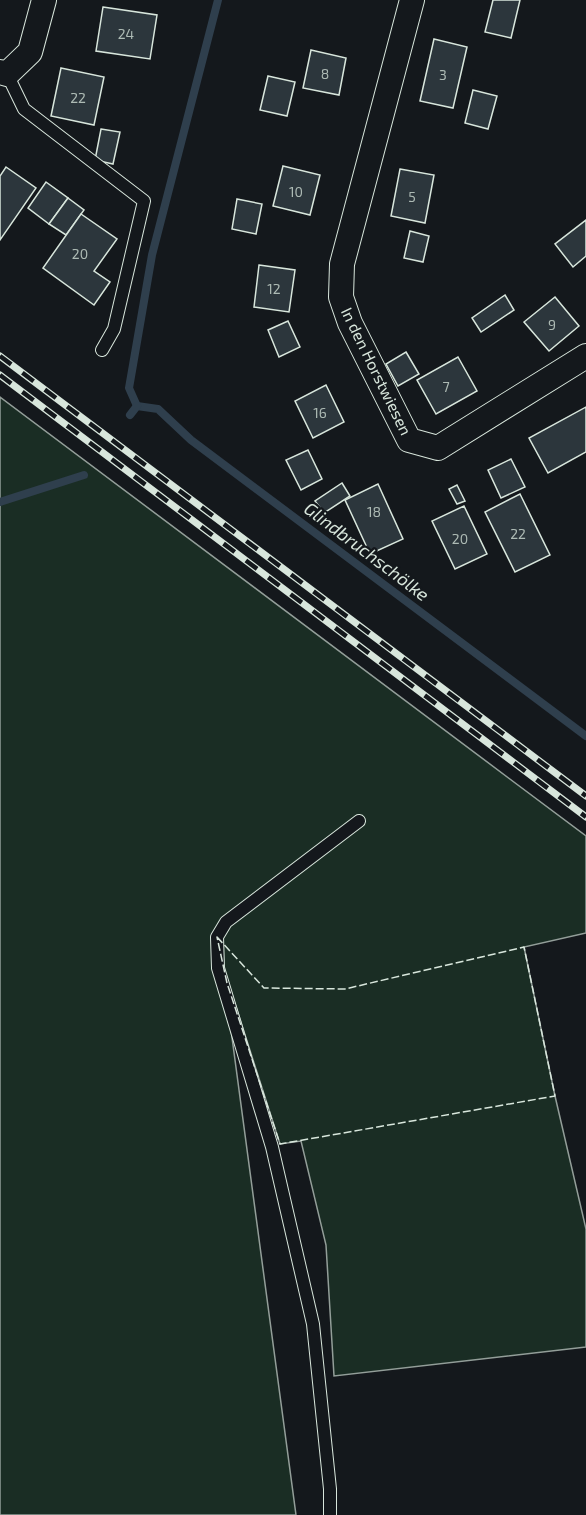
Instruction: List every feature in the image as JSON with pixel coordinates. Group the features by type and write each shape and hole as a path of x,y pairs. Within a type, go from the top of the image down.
{"street":[{"path":"4,73 30,52 44,0"},
{"name":"In den Horstwiesen","path":"412,0 342,264 341,297 350,323 409,440 438,448 586,356"}],"lane":[{"path":"4,73 24,109 144,201 114,329 102,350"},
{"path":"330,1515 330,1489 313,1324 272,1147 218,968 217,937 226,922 359,821"}],"green space":[{"path":"0,397 586,836 586,933 524,947 586,1229 586,1347 334,1376 326,1245 301,1141 280,1144 222,963 296,1515 0,1515"}],"building":[{"path":"493,0 520,0 511,38 485,32"},
{"path":"103,7 157,15 150,59 96,51"},
{"path":"434,39 467,47 453,108 420,101"},
{"path":"311,50 346,58 339,95 303,88"},
{"path":"61,68 104,77 94,125 51,116"},
{"path":"268,76 295,82 287,116 260,110"},
{"path":"473,90 497,96 488,129 465,123"},
{"path":"101,129 120,132 113,164 95,160"},
{"path":"283,166 320,175 310,215 273,206"},
{"path":"6,167 36,188 0,240 0,176"},
{"path":"400,169 434,175 425,223 391,216"},
{"path":"46,182 68,198 49,224 28,208"},
{"path":"68,198 84,210 66,235 49,224"},
{"path":"237,199 262,204 256,234 232,229"},
{"path":"81,214 117,239 94,271 110,282 94,305 43,268"},
{"path":"586,220 586,256 573,267 555,244"},
{"path":"410,231 429,236 423,262 404,258"},
{"path":"259,265 295,270 289,312 254,307"},
{"path":"505,295 514,310 481,332 472,318"},
{"path":"555,297 579,326 549,351 524,322"},
{"path":"288,321 300,347 279,357 268,330"},
{"path":"406,352 419,374 398,386 386,364"},
{"path":"458,357 477,391 436,414 417,380"},
{"path":"326,385 344,422 313,438 295,401"},
{"path":"586,407 586,452 548,473 529,438"},
{"path":"308,450 322,479 301,490 286,460"},
{"path":"511,459 525,487 501,498 488,470"},
{"path":"342,483 350,496 324,513 315,501"},
{"path":"378,484 403,539 370,554 345,500"},
{"path":"457,485 465,501 457,504 449,489"},
{"path":"520,494 550,555 515,572 485,512"},
{"path":"464,506 487,554 455,569 432,521"}],"waterway":[{"path":"137,406 129,388 152,255 218,0"},
{"name":"Glindbruchschölke","path":"137,406 158,409 191,440 586,736"},
{"name":"Glindbruchschölke","path":"130,415 137,406"},
{"name":"Glindbruchschölke","path":"0,502 84,475"}],"railway":[{"path":"0,356 586,796"},
{"path":"0,375 586,817"}],"fence":[{"path":"217,937 264,988 345,989 524,947 555,1096 280,1144 227,983 217,937"}]}
